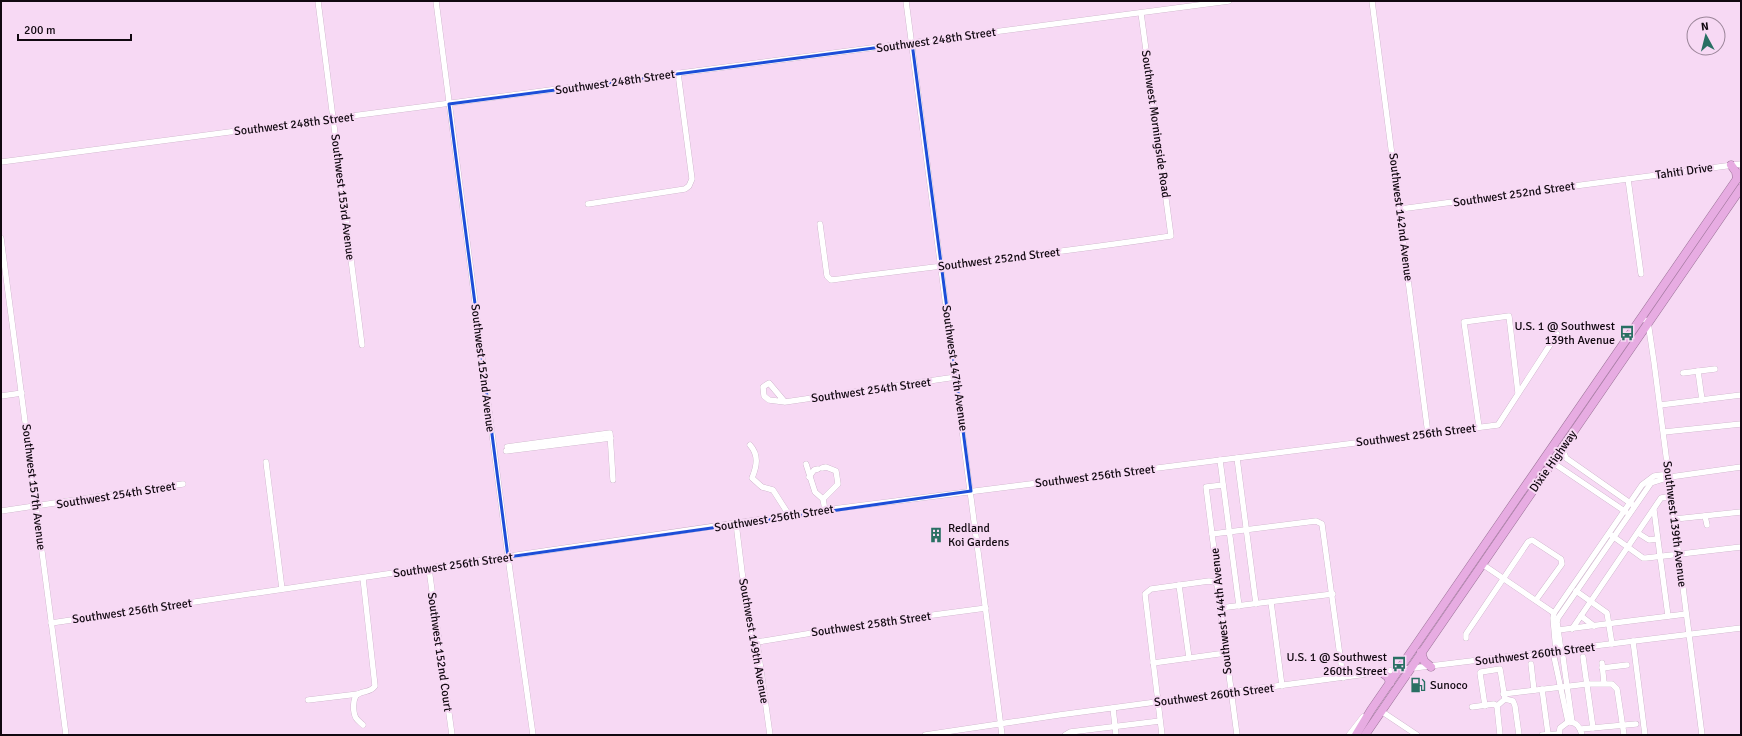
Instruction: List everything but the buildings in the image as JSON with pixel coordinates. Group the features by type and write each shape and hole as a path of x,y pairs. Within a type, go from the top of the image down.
{"highway":[{"path":"1731,165 1739,176"},
{"name":"Dixie Highway","path":"1365,735 1562,448 1739,176"},
{"name":"Dixie Highway","path":"1356,735 1371,710 1645,320 1741,188"},
{"path":"1421,652 1424,661 1431,667"},
{"path":"1381,672 1388,677 1390,684"}],"street":[{"name":"Southwest 153rd Avenue","path":"318,1 362,345"},
{"name":"Southwest 152nd Avenue","path":"436,1 508,557 533,735"},
{"name":"Southwest 147th Avenue","path":"906,1 1002,735"},
{"name":"Southwest 248th Street","path":"1,162 1229,1"},
{"name":"Southwest 142nd Avenue","path":"1372,1 1428,434"},
{"name":"Southwest Morningside Road","path":"1141,13 1171,236"},
{"path":"588,204 685,189 689,186 692,179 678,74"},
{"name":"Tahiti Drive","path":"1628,179 1741,164"},
{"name":"Southwest 252nd Street","path":"1400,209 1628,179"},
{"path":"1628,179 1641,274"},
{"name":"Southwest 252nd Street","path":"820,224 827,276 831,280 1089,248 1171,236"},
{"name":"Southwest 157th Avenue","path":"1,238 4,280 22,393 66,735"},
{"path":"1479,427 1464,322 1508,316 1518,393"},
{"name":"Southwest 139th Avenue","path":"1645,320 1660,405 1670,475 1702,735"},
{"path":"1518,393 1557,334"},
{"path":"1683,373 1715,369"},
{"path":"1698,371 1702,400"},
{"name":"Southwest 254th Street","path":"785,402 956,377"},
{"path":"1,396 22,393"},
{"name":"Southwest 256th Street","path":"51,623 825,510 1479,427 1498,424 1518,393"},
{"path":"1660,405 1741,395"},
{"path":"1664,432 1741,424"},
{"path":"506,449 611,438 613,480"},
{"path":"750,445 757,456 756,469 752,478 762,487 773,490 789,515"},
{"path":"1562,448 1566,458 1633,504"},
{"path":"1237,458 1256,604"},
{"path":"1220,460 1239,606"},
{"path":"266,462 282,589"},
{"path":"1552,462 1627,513"},
{"path":"806,464 815,492 823,499 825,510"},
{"path":"810,477 814,470 820,468 826,467 836,471 838,484 823,499"},
{"path":"1567,704 1568,686 1558,651 1553,625 1554,613 1633,504 1652,483 1670,475 1741,468"},
{"name":"Southwest 254th Street","path":"1,511 183,484"},
{"name":"Southwest 144th Avenue","path":"1223,485 1206,487 1236,735"},
{"path":"1572,629 1661,498 1672,496"},
{"path":"1654,510 1668,616"},
{"path":"1675,519 1741,512"},
{"path":"1705,516 1707,525"},
{"path":"1212,534 1316,521 1321,523 1324,527 1343,678"},
{"name":"Southwest 149th Avenue","path":"736,523 748,621 751,632 757,642 770,735"},
{"path":"1638,533 1649,540 1657,539"},
{"path":"1611,536 1644,558 1741,547"},
{"path":"1611,536 1558,618 1558,651 1556,672 1567,704 1570,722 1581,732 1593,728 1636,724"},
{"path":"1466,638 1466,634 1528,542 1532,540 1561,559 1562,564 1536,600"},
{"path":"1482,564 1554,613"},
{"name":"Southwest 152nd Court","path":"429,569 452,735"},
{"path":"308,700 358,694 372,690 375,686 363,578"},
{"path":"1162,735 1145,594 1151,589 1179,585 1209,581 1217,584"},
{"path":"1179,585 1188,658"},
{"path":"1576,591 1607,613 1612,644"},
{"path":"1220,608 1333,594"},
{"path":"1271,602 1282,686"},
{"name":"Southwest 258th Street","path":"757,642 873,623 986,608"},
{"path":"1558,630 1686,614"},
{"path":"1581,616 1594,626"},
{"name":"Southwest 260th Street","path":"925,735 1381,672 1741,628"},
{"path":"1633,641 1645,735"},
{"path":"1153,663 1226,653"},
{"path":"1583,657 1593,728"},
{"path":"1531,664 1534,690"},
{"path":"1604,683 1602,666 1627,665"},
{"path":"1484,706 1481,672 1500,669 1504,697"},
{"path":"1500,735 1497,706 1504,697 1534,690 1604,683 1614,685 1617,689 1624,735"},
{"path":"1542,690 1548,734"},
{"path":"358,694 355,698 354,710 356,718 363,725"},
{"path":"1504,697 1513,701 1515,706 1519,735"},
{"path":"1472,707 1494,704 1497,706"},
{"path":"1113,708 1116,735"},
{"path":"1349,735 1362,718 1371,710"},
{"path":"1381,711 1417,735"},
{"path":"1065,735 1070,732 1160,721"},
{"path":"1542,735 1559,734 1560,728 1570,722"}],"highlighted area":[{"path":"912,43 971,491 508,557 449,104"}],"place":[{"name":"U.S. 1 @ Southwest 139th Avenue","path":"1627,333"},
{"name":"Redland Koi Gardens","path":"936,535"},
{"name":"U.S. 1 @ Southwest 260th Street","path":"1399,664"},
{"name":"Sunoco","path":"1418,685"}]}
